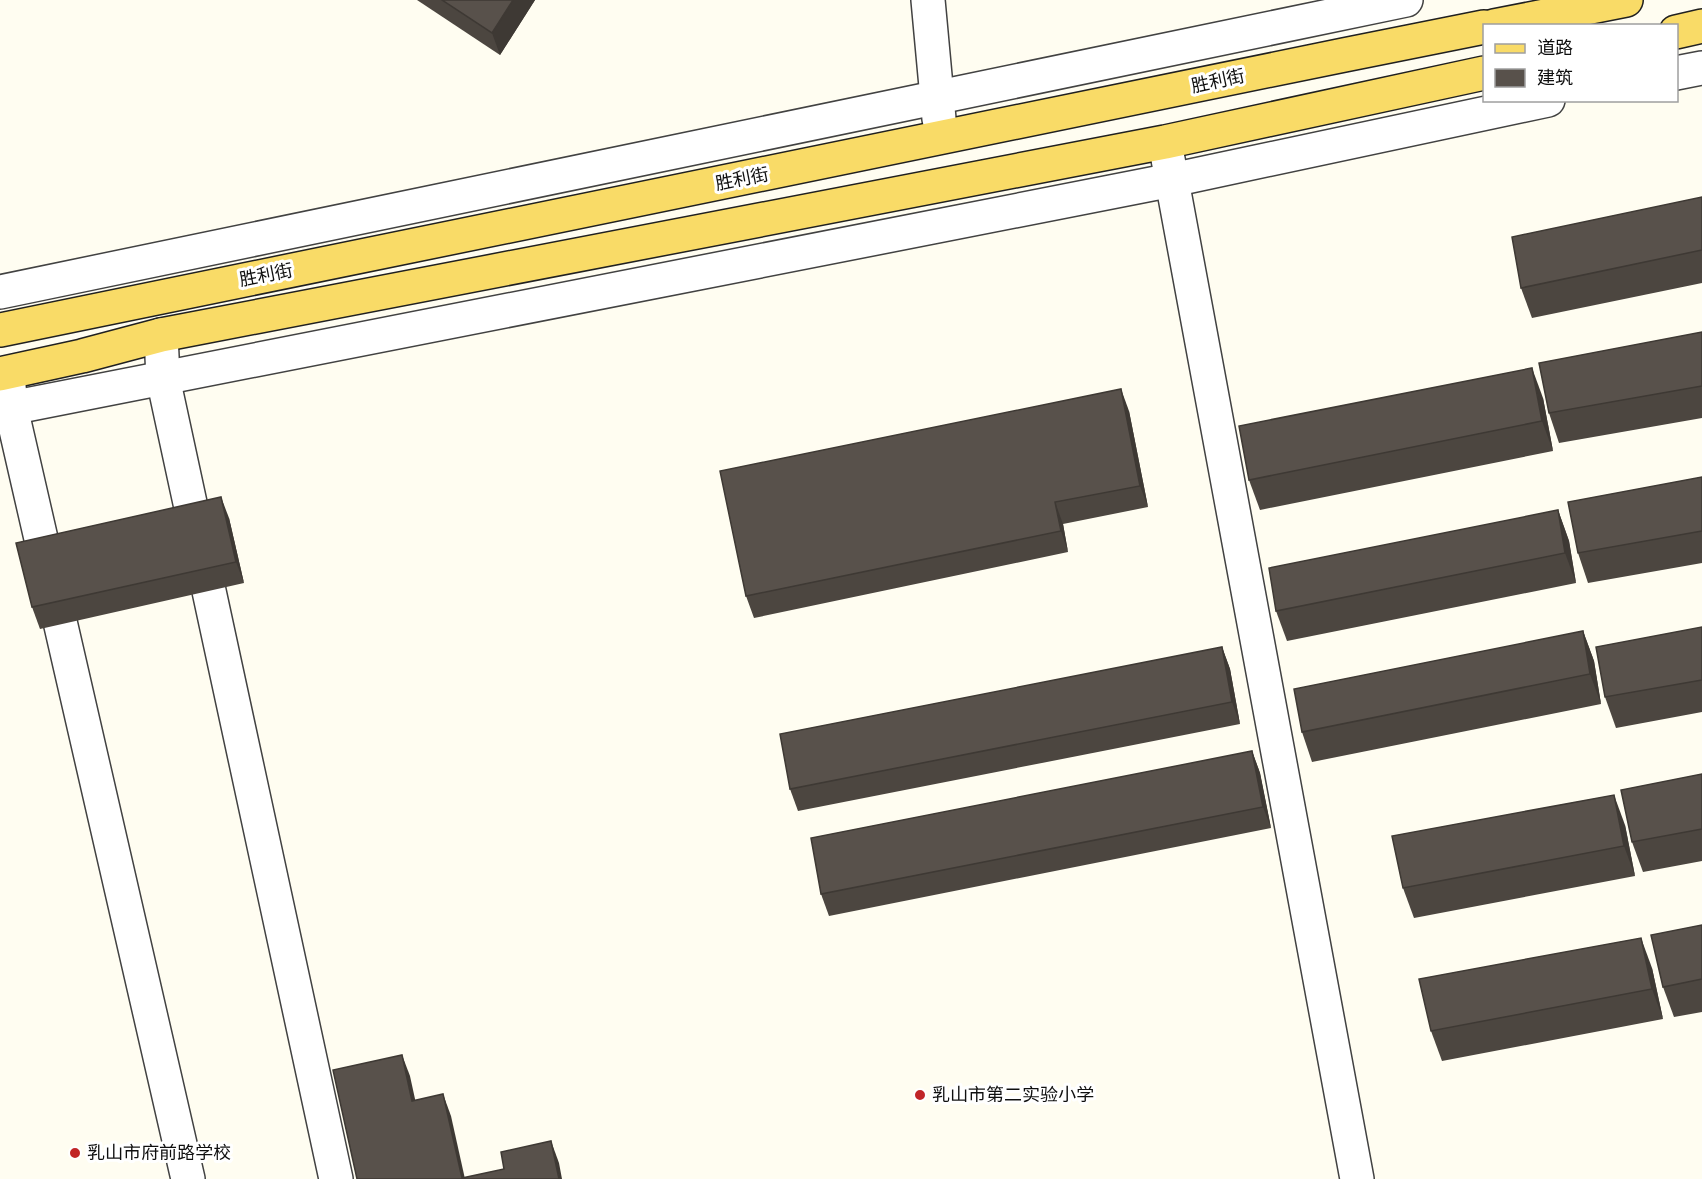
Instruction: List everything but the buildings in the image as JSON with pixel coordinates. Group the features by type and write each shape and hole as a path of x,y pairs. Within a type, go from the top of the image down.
{"main road":[{"path":"1504,24 1626,0"},
{"path":"1678,32 1702,26"},
{"name":"胜利街","path":"0,330 1483,27"},
{"path":"4,373 82,356 161,335 1165,142 1483,73"}],"street":[{"path":"928,0 942,138"},
{"path":"0,292 937,98 1332,8 1406,0"},
{"path":"1332,8 1344,55"},
{"path":"1678,74 1702,68"},
{"path":"6,409 1172,180 1539,102"},
{"path":"1165,142 1357,1179"},
{"path":"161,335 163,378 336,1179"},
{"path":"4,373 6,409 188,1179"}],"place":[{"name":"乳山市第二实验小学","path":"920,1095"},
{"name":"乳山市府前路学校","path":"75,1153"}]}
